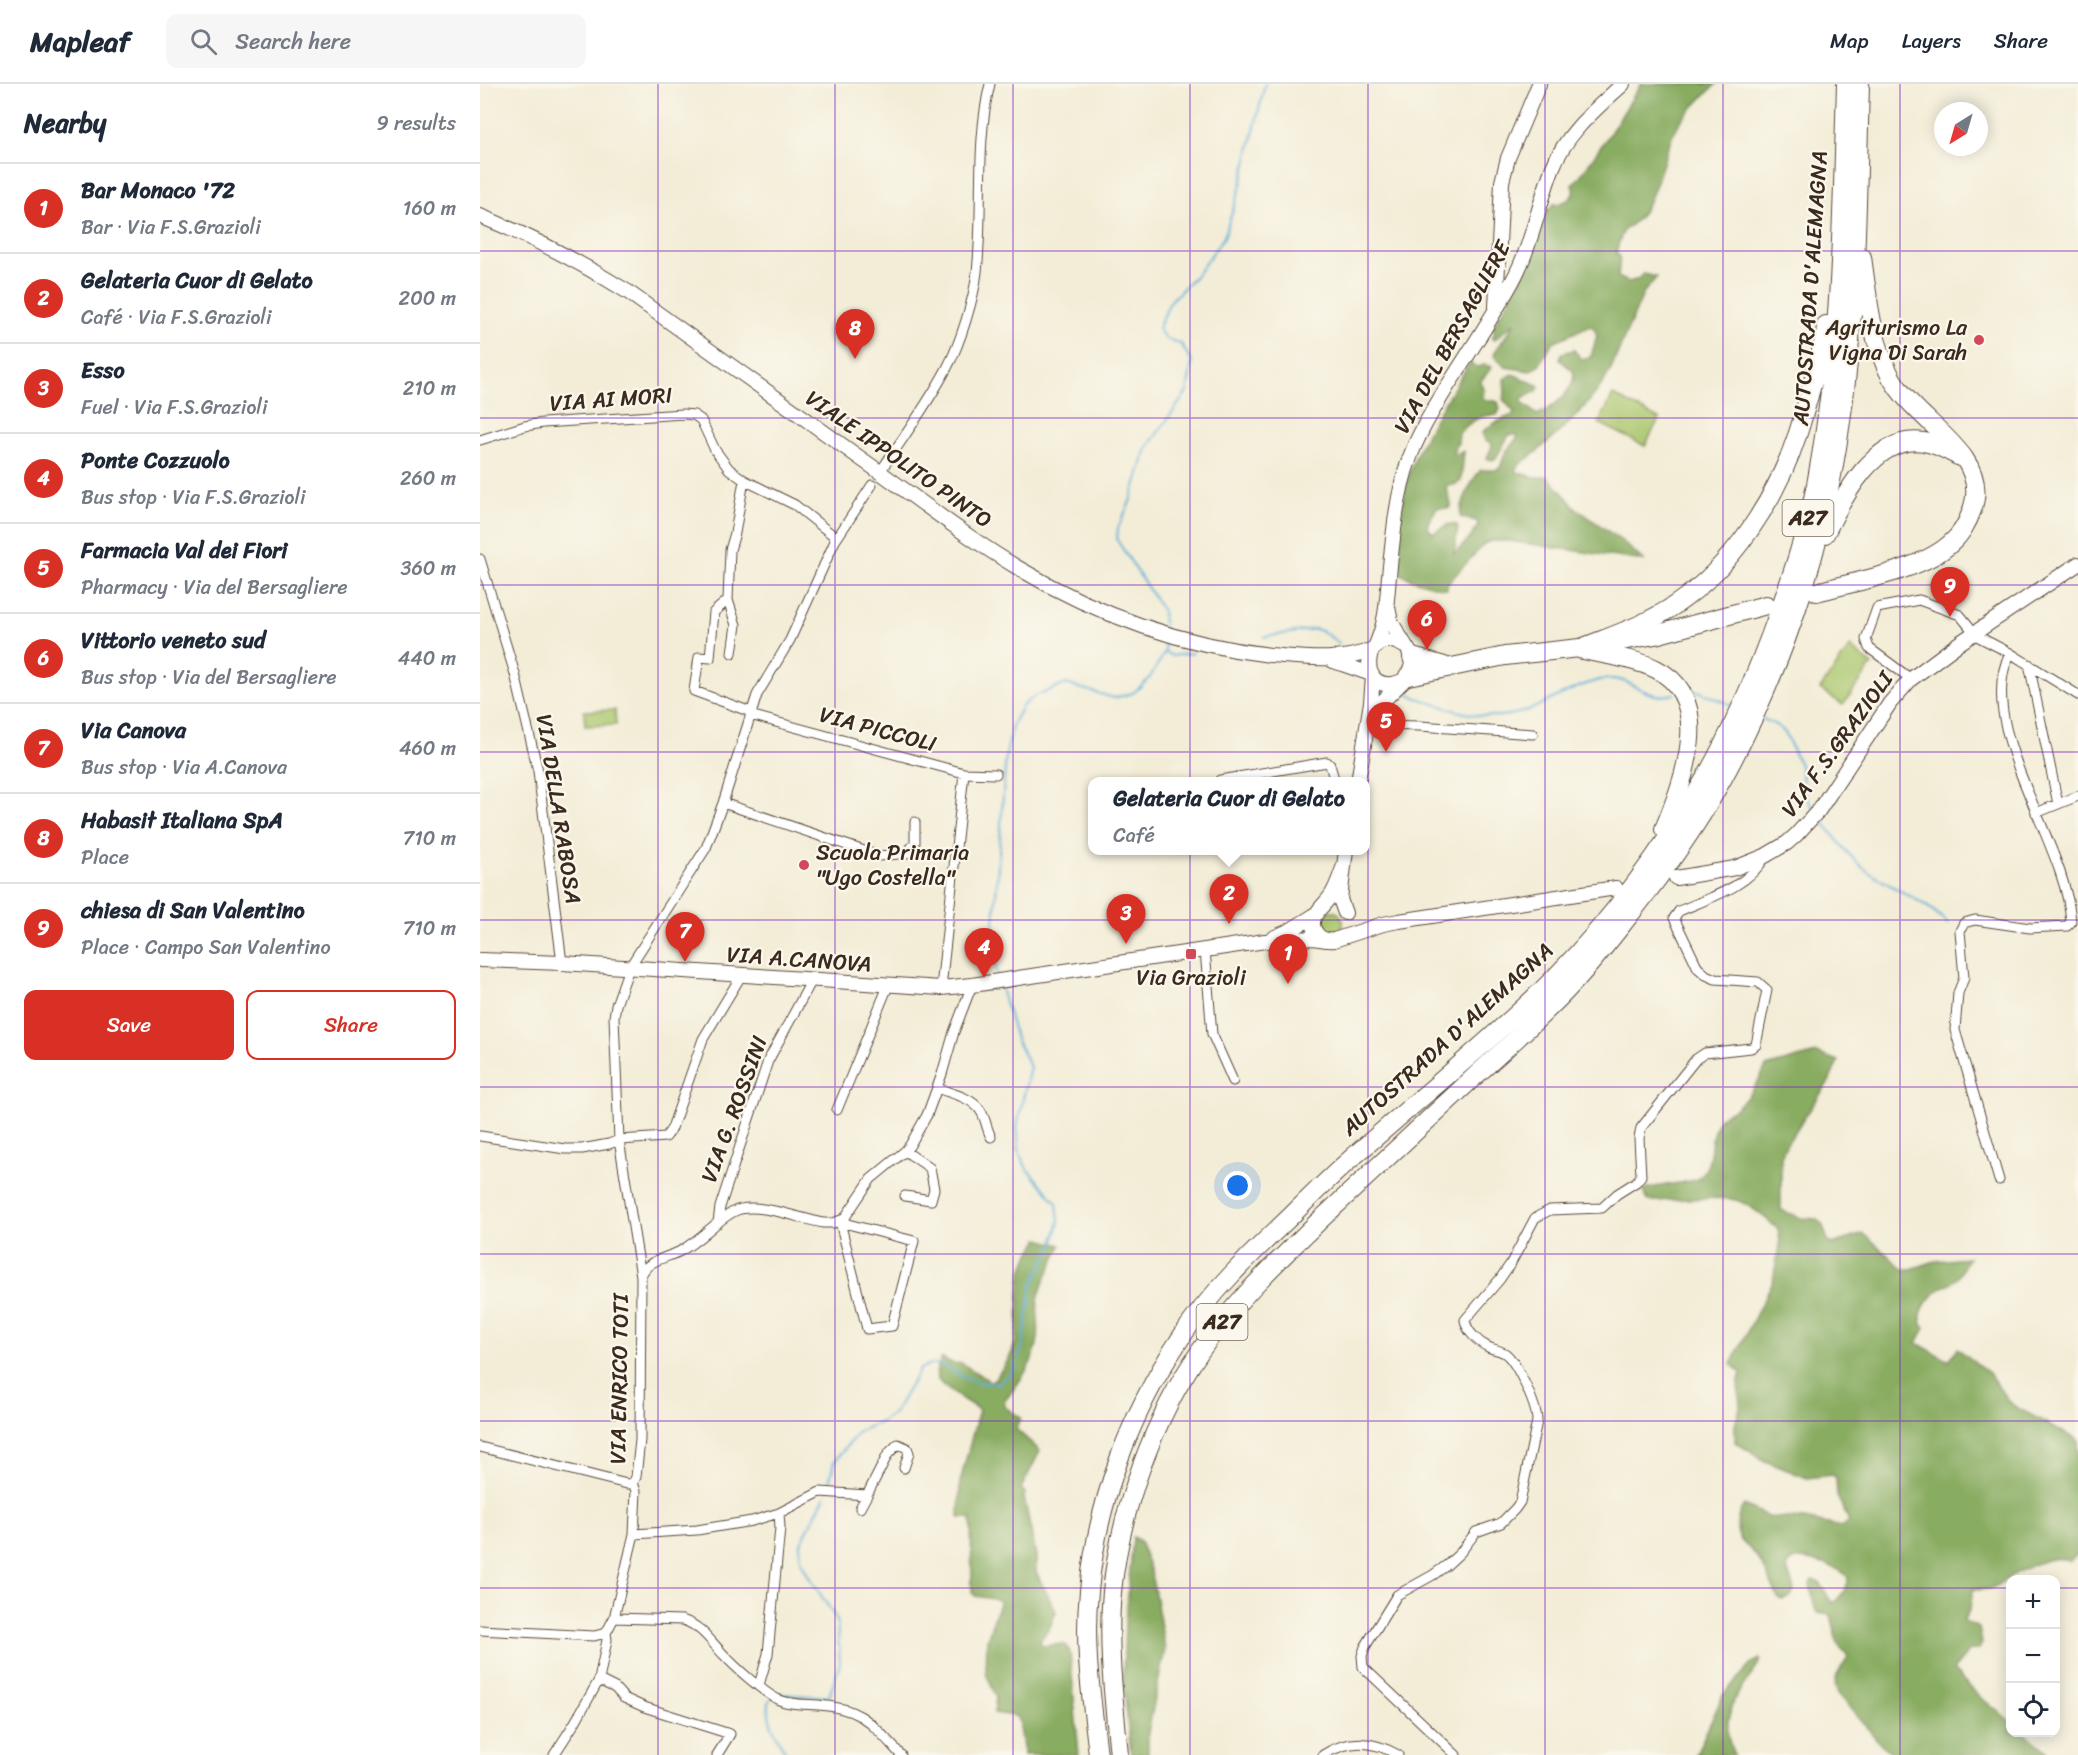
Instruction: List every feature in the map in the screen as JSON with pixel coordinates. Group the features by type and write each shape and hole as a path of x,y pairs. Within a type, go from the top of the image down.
{"highway":[{"name":"AUTOSTRADA D'ALEMAGNA","path":"1098,1755 1086,1642 1089,1589 1099,1525 1116,1467 1136,1417 1175,1346 1210,1298 1238,1267 1348,1161 1462,1064 1539,993 1587,941 1625,886 1682,816 1723,747 1765,652 1796,564 1816,484 1827,420 1834,351 1842,224 1846,84"},
{"name":"AUTOSTRADA D'ALEMAGNA","path":"1119,1755 1110,1640 1112,1590 1124,1527 1139,1472 1156,1427 1177,1388 1201,1350 1258,1280 1553,1005 1602,950 1649,892 1708,804 1737,752 1779,657 1809,568 1829,488 1841,424 1849,353 1860,84"},
{"name":"A27","path":"1579,649 1648,620 1673,607 1698,589 1724,564 1755,522 1776,485 1797,435 1825,336 1835,168 1845,112"},
{"name":"A27","path":"1817,592 1909,567 1950,545 1969,518 1975,502 1976,489 1973,471 1952,443 1907,399 1884,362 1875,339 1856,225"},
{"name":"A27","path":"1809,568 1845,496 1864,471 1884,451 1906,442 1922,441 1942,447 1965,460"},
{"name":"A27","path":"1405,678 1446,667 1505,656 1579,649 1655,634 1766,605"},
{"name":"A27","path":"1579,649 1646,665 1657,670 1674,683 1686,704 1690,733 1686,771 1659,838 1625,886"},
{"name":"A27","path":"1408,651 1446,667"}],"main road":[{"path":"1496,309 1502,182 1508,158 1539,84"},
{"name":"VIA DEL BERSAGLIERE","path":"1374,648 1382,630 1388,602 1401,488 1417,439 1496,309 1525,256 1554,165 1563,148 1592,112 1623,84"},
{"name":"VIALE IPPOLITO PINTO","path":"480,216 558,250 628,292 1020,569 1096,608 1154,629 1256,653 1325,659 1356,667 1372,675"},
{"name":"VIA F.S.GRAZIOLI","path":"1676,878 1716,872 1742,865 1765,856 1786,843 1809,822 1890,703 1911,679 1974,633 2078,564"},
{"name":"VIA DEL BERSAGLIERE","path":"1388,602 1391,622 1408,651"},
{"path":"1359,777 1367,728 1372,675 1368,664 1369,658 1374,648 1391,640 1408,651 1411,670 1378,706 1367,728"},
{"name":"VIALE IPPOLITO PINTO","path":"1325,659 1354,656 1374,648"},
{"path":"1372,675 1389,685 1405,678"},
{"path":"1341,937 1347,930 1346,915 1340,899 1345,855"},
{"path":"1327,940 1317,935 1313,920 1334,892 1343,868"},
{"path":"972,986 1265,941 1313,938 1334,940 1383,924 1625,886"},
{"path":"1265,941 1289,931 1318,911 1331,906 1337,907 1361,923 1383,924"},
{"name":"VIA A.CANOVA","path":"480,960 562,963 888,986 941,988 972,986"}],"street":[{"path":"880,472 947,368 957,346 971,300 977,273 983,118 990,84"},
{"name":"VIA AI MORI","path":"480,440 543,423 694,415 701,420 721,460 744,480 795,504 834,536 835,541"},
{"path":"732,653 736,625 728,600 730,550 744,480"},
{"name":"VIA ENRICO TOTI","path":"599,1680 606,1633 614,1618 634,1533 636,1491 633,1483 636,1477 640,1440 641,1276 620,1140 614,1017 616,1005 629,968 702,855 723,803 751,714 764,683 790,640 835,541 872,485"},
{"name":"VIA DELLA RABOSA","path":"480,559 515,674 538,771 562,963"},
{"path":"1911,679 1871,650 1866,644 1866,637 1874,612 1878,607 1916,599 1960,615 1974,633 2078,695"},
{"name":"VIA PICCOLI","path":"728,600 714,612 710,658 699,657 694,691 751,714 964,773 996,774"},
{"path":"1999,1180 1955,1030 1958,993 1964,978 1960,931 1964,923 1975,920 2030,928 2070,924 2063,879 2003,723 2001,692 2004,667 2010,653"},
{"path":"2029,664 2058,804"},
{"path":"1367,728 1377,725 1420,726 1533,734"},
{"path":"1238,777 1327,762 1334,777"},
{"path":"941,988 964,773"},
{"path":"2036,813 2078,796"},
{"path":"723,803 879,856 907,853 915,843 915,822"},
{"path":"1456,1755 1363,1667 1362,1656 1365,1647 1397,1594 1440,1570 1460,1553 1476,1532 1501,1523 1520,1502 1537,1421 1534,1405 1522,1378 1507,1354 1489,1348 1473,1336 1467,1329 1466,1320 1511,1263 1535,1218 1550,1210 1602,1208 1617,1194 1639,1180 1642,1172 1639,1138 1641,1128 1696,1059 1705,1053 1751,1048 1755,1045 1767,990 1758,982 1706,975 1698,968 1674,918 1679,911 1754,873 1765,856"},
{"path":"1205,950 1212,1034 1233,1081"},
{"path":"480,1136 565,1149 582,1149 620,1140 662,1138 668,1135 703,1039 741,976"},
{"name":"VIA G. ROSSINI","path":"718,1223 720,1207 768,1061 812,980"},
{"path":"837,1110 888,986"},
{"path":"840,1222 846,1217 874,1175 905,1151 925,1120 972,986"},
{"path":"937,1088 968,1099 974,1104 980,1110 991,1137"},
{"path":"905,1151 930,1168 934,1194 931,1200 905,1196"},
{"path":"641,1276 649,1264 684,1249 733,1212 745,1208 774,1211 823,1223 840,1222 914,1242 892,1326 867,1329 840,1222"},
{"path":"860,1508 888,1454 898,1444 907,1448 909,1453 904,1468"},
{"path":"480,1447 627,1484 633,1483"},
{"path":"634,1533 697,1530 752,1521 779,1513 820,1492 867,1496"},
{"path":"759,1685 768,1654 780,1528 779,1513"},
{"path":"614,1618 682,1620 693,1624 703,1631 724,1655 778,1699 854,1711 867,1719 901,1755"},
{"path":"480,1630 594,1636 606,1633"},
{"path":"554,1755 599,1680 615,1688 624,1698 644,1707 730,1734 717,1755"},
{"path":"1323,1755 1337,1747 1367,1743 1398,1755"}],"green space":[{"path":"1641,84 1716,84 1677,127 1650,200 1635,222 1625,228 1619,243 1616,254 1620,256 1618,277 1628,282 1644,274 1657,277 1644,292 1610,371 1596,393 1560,431 1515,469 1517,472 1534,477 1548,477 1576,508 1623,542 1644,561 1509,541 1490,541 1484,544 1447,584 1447,589 1406,577 1394,569 1410,473 1433,422 1470,363 1476,367 1485,365 1492,367 1480,382 1484,389 1483,399 1498,402 1500,409 1497,415 1476,420 1459,433 1453,454 1464,451 1461,481 1454,485 1447,485 1450,508 1437,508 1428,522 1428,528 1433,533 1452,524 1458,526 1454,554 1471,537 1478,525 1477,521 1460,517 1470,486 1481,470 1500,468 1505,453 1518,437 1509,435 1496,458 1492,460 1487,458 1492,446 1485,440 1482,433 1492,424 1513,415 1514,412 1503,399 1504,379 1513,374 1539,386 1537,391 1522,398 1522,402 1537,415 1556,403 1572,384 1573,371 1560,360 1562,353 1574,350 1581,359 1591,357 1597,335 1593,327 1589,326 1553,342 1538,366 1530,371 1505,367 1494,356 1516,321 1494,340 1492,338 1495,331 1492,328 1528,263 1548,210 1554,204 1566,201 1572,196 1572,185 1605,141"},
{"path":"1613,395 1659,419 1645,446 1599,423"},
{"path":"1850,647 1872,665 1843,705 1820,689"},
{"path":"615,710 616,725 585,726 584,711"},
{"path":"1331,911 1336,912 1342,918 1342,928 1336,934 1331,935 1326,934 1320,928 1319,923 1320,918 1326,912"},
{"path":"1816,1053 1838,1061 1830,1080 1786,1145 1781,1157 1781,1210 1801,1218 1817,1219 1822,1223 1828,1241 1832,1244 1863,1234 1903,1269 1911,1269 1935,1261 1969,1258 1957,1278 1936,1292 1927,1302 1921,1318 1925,1328 1917,1343 1949,1361 1957,1348 1989,1373 2014,1406 2078,1440 2078,1554 2069,1562 2062,1559 2043,1561 2013,1575 2006,1575 2006,1579 1989,1589 1973,1590 1970,1609 1963,1621 1979,1628 1982,1643 1978,1650 1970,1650 1953,1670 1980,1697 2006,1718 2006,1737 2030,1737 2047,1751 2046,1755 1894,1755 1879,1742 1837,1692 1836,1678 1848,1657 1837,1642 1831,1615 1818,1613 1815,1609 1810,1584 1812,1580 1820,1583 1833,1603 1840,1597 1847,1584 1846,1575 1817,1562 1793,1560 1787,1568 1794,1590 1790,1597 1782,1600 1778,1598 1760,1562 1739,1537 1738,1521 1744,1505 1769,1517 1804,1519 1842,1527 1849,1521 1837,1496 1836,1477 1832,1475 1807,1478 1765,1461 1735,1442 1735,1425 1740,1408 1738,1383 1741,1373 1731,1364 1773,1281 1780,1240 1778,1229 1755,1210 1739,1201 1709,1198 1648,1201 1642,1189 1696,1180 1707,1168 1715,1127 1719,1120 1746,1098 1766,1067"},
{"path":"1039,1239 1061,1245 1040,1294 1037,1347 1026,1372 1004,1402 1005,1407 1021,1418 1016,1429 1040,1451 1021,1489 1025,1493 1036,1556 1036,1572 1056,1612 1049,1629 1040,1640 1042,1646 1063,1644 1067,1646 1070,1653 1079,1755 1024,1755 1019,1719 1016,1716 994,1713 996,1697 986,1673 987,1640 1000,1600 975,1596 972,1592 971,1518 959,1518 960,1482 979,1410 955,1395 937,1377 942,1358 954,1364 961,1363 991,1382 1003,1368 1010,1357 1017,1335 1022,1272"},
{"path":"1133,1537 1140,1541 1151,1572 1165,1649 1148,1732 1148,1755 1131,1755 1123,1680 1125,1623"},
{"path":"1760,1659 1756,1669 1734,1700 1731,1709 1728,1736 1734,1755 1696,1755 1723,1695 1752,1663"}],"waterway":[{"path":"1164,628 1162,610 1117,540 1118,528 1130,502 1147,448 1187,392 1192,362 1181,344 1166,339 1158,329 1170,302 1198,273 1224,237 1241,185 1265,84"},
{"path":"1264,637 1315,629 1339,643"},
{"path":"998,977 992,952 1006,754 1013,723 1023,705 1035,696 1066,684 1114,698 1133,693 1149,679 1165,652 1165,640"},
{"path":"1165,652 1172,656 1193,653"},
{"path":"1400,692 1463,713 1495,716 1511,715 1528,710 1600,680 1624,681 1658,696 1674,694"},
{"path":"1689,692 1698,691 1734,706"},
{"path":"1761,718 1776,725 1789,740 1800,765 1805,793 1813,808"},
{"path":"1820,818 1843,847 1870,873 1930,909 1948,924"},
{"path":"827,1491 834,1462 859,1431 881,1422 894,1413 920,1369 930,1364 940,1364 967,1379 981,1383 1000,1383 1013,1371 1023,1345 1032,1285 1053,1245 1059,1221 1057,1203 1027,1169 1019,1152 1017,1126 1030,1067 1016,1039 1000,985"},
{"path":"775,1696 777,1694 829,1697 840,1663 837,1620 801,1561 800,1545 825,1496"},
{"path":"770,1699 770,1721 787,1755"}],"place":[{"name":"Agriturismo La Vigna Di Sarah","path":"1979,340"},
{"name":"Habasit Italiana SpA","path":"855,359"},
{"name":"chiesa di San Valentino","path":"1950,617"},
{"name":"Vittorio veneto sud","path":"1427,650"},
{"name":"Farmacia Val dei Fiori","path":"1386,752"},
{"name":"Scuola Primaria \"Ugo Costella\"","path":"804,865"},
{"name":"Gelateria Cuor di Gelato","path":"1229,924"},
{"name":"Esso","path":"1126,944"},
{"name":"Via Grazioli","path":"1191,954"},
{"name":"Via Canova","path":"685,962"},
{"name":"Ponte Cozzuolo","path":"984,978"},
{"name":"Bar Monaco '72","path":"1288,984"}]}
